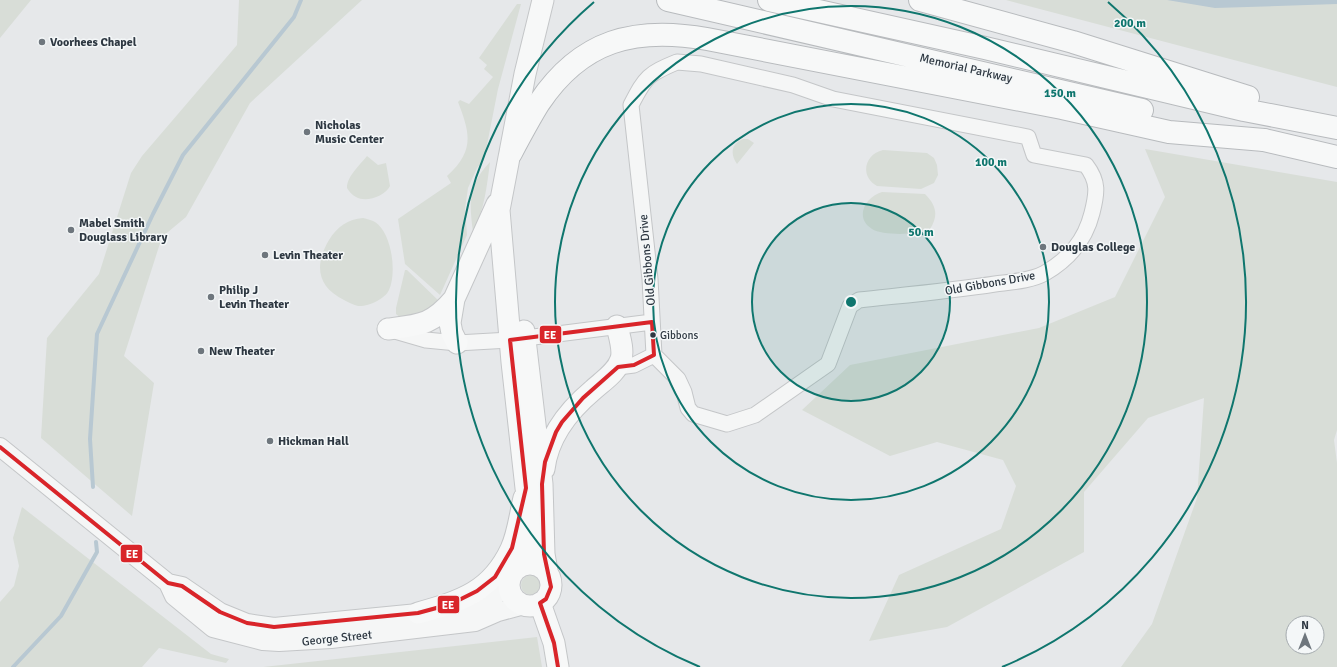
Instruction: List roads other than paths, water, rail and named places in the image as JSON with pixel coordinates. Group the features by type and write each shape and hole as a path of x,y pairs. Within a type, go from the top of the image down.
{"highway":[{"name":"Memorial Parkway","path":"668,0 982,72 1264,140"},
{"name":"Memorial Parkway","path":"768,0 985,48 1244,110 1337,127"},
{"path":"920,0 1073,42 1337,127"},
{"path":"510,153 540,102 554,83 573,65 590,53 614,41 639,35 661,33 714,40 1055,107 1169,132 1264,140 1337,157"}],"main road":[{"name":"George Street","path":"543,0 525,74 504,193 499,210 546,571"},
{"path":"457,343 452,333 450,323 454,299 495,207 504,193"},
{"path":"383,327 414,326 431,321 454,299"},
{"path":"418,613 464,598 495,577 512,548 534,486 545,462 550,444 562,422 583,398 618,367 622,357 616,326"},
{"name":"George Street","path":"513,575 527,550 532,534 534,486"},
{"path":"532,604 546,599 551,587 551,581 546,571 542,567 526,564 513,575 512,595 532,604 554,642 558,667"}],"street":[{"name":"Old Gibbons Drive","path":"677,62 701,64 793,85 833,100 1028,137 1034,155 1086,165 1095,176 1096,198 1089,225 1074,252 1044,274 1019,280 934,293 859,300 850,306 828,364 755,415 727,424 693,414 688,408 684,392 678,379 654,355 652,322 650,279 631,105 640,88 652,72 677,62"},
{"path":"383,327 426,340 457,343 517,339 652,322"},
{"path":"618,367 634,365 654,355"},
{"name":"George Street","path":"0,447 168,583 174,596 213,628 263,641 279,642 331,639 475,622 498,612 532,604"},
{"name":"George Street","path":"168,583 182,586 220,612 247,623 274,627 418,613 437,613 475,608 494,598 513,575"}],"waterway":[{"path":"93,487 90,439 97,334 153,214 183,155 294,17 301,0"},
{"path":"13,667 61,616 97,552 96,542"}],"place":[{"name":"Voorhees Chapel","path":"42,42"},
{"name":"Nicholas Music Center","path":"307,132"},
{"name":"Mabel Smith Douglass Library","path":"71,230"},
{"name":"Douglas College","path":"1043,247"},
{"name":"Levin Theater","path":"265,255"},
{"name":"Philip J Levin Theater","path":"211,297"},
{"name":"Gibbons","path":"653,335"},
{"name":"New Theater","path":"201,351"},
{"name":"Hickman Hall","path":"270,441"}]}
